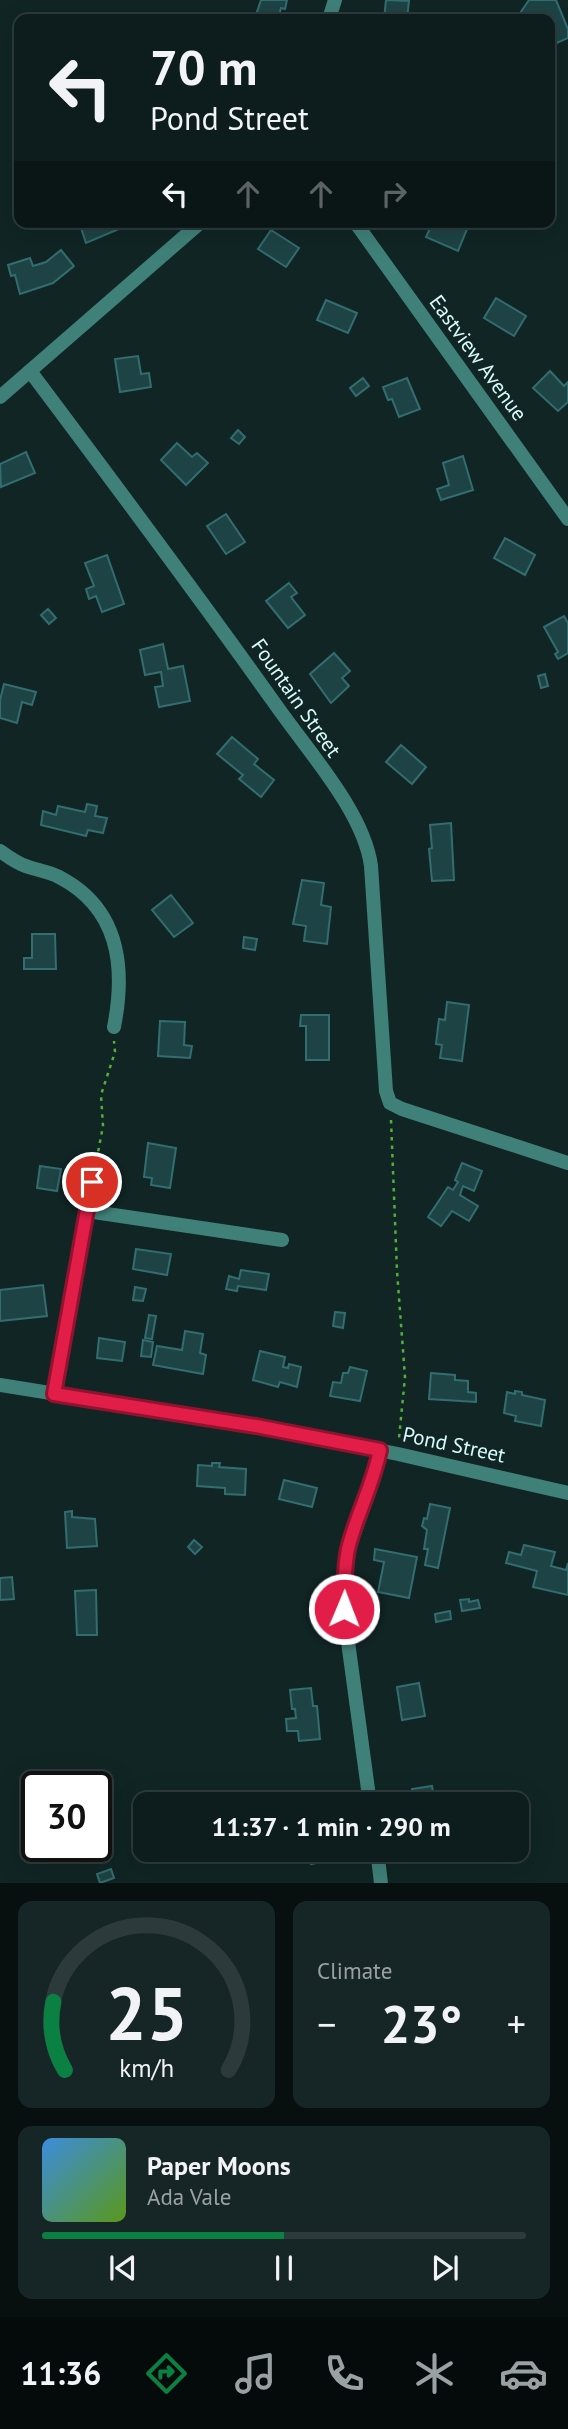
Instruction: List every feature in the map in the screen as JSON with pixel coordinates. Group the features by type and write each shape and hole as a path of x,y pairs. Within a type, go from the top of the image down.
{"street":[{"path":"0,397 194,228"},
{"name":"Eastview Avenue","path":"359,228 568,519"},
{"name":"Fountain Street","path":"30,371 211,613 345,802 364,837 370,866 386,1091 390,1103"},
{"path":"0,851 22,865 57,876 79,889 93,899 106,919 120,981 114,1027"},
{"path":"390,1103 568,1163"},
{"path":"54,1394 92,1182"},
{"path":"87,1211 282,1240"},
{"name":"Pond Street","path":"0,1385 256,1426 380,1450 568,1493"},
{"path":"368,1792 346,1628 344,1592 349,1548 375,1475 380,1450"},
{"path":"378,1862 381,1883"}],"path":[{"path":"92,1182 103,1126 101,1095 115,1052 114,1027"},
{"path":"390,1103 402,1365 405,1377 398,1454"}],"building":[{"path":"261,0 287,0 285,9 281,8 279,14 256,14"},
{"path":"386,0 409,1 408,14 385,14"},
{"path":"529,0 556,0 568,29 568,38 555,44 555,14 519,14"},
{"path":"81,228 119,228 119,229 86,243"},
{"path":"430,228 468,228 458,251 426,237"},
{"path":"271,230 299,248 286,267 258,249"},
{"path":"61,250 74,266 53,283 20,294 15,275 11,276 8,265 30,258 33,266 46,262"},
{"path":"496,298 526,316 514,336 484,318"},
{"path":"326,300 357,313 348,333 317,320"},
{"path":"138,356 141,374 149,373 151,387 120,392 115,359"},
{"path":"550,371 564,386 568,382 568,402 558,411 533,388"},
{"path":"363,378 369,386 356,396 350,388"},
{"path":"407,378 420,409 399,417 392,399 388,400 383,387"},
{"path":"238,430 245,437 239,444 231,438"},
{"path":"177,443 192,457 197,453 208,463 186,485 161,460"},
{"path":"26,452 35,473 1,487 0,464"},
{"path":"463,456 473,490 441,500 437,489 449,485 443,463"},
{"path":"226,514 245,542 226,554 207,526"},
{"path":"505,538 535,555 525,575 494,558"},
{"path":"107,555 124,604 102,612 96,596 89,599 86,589 94,586 85,563"},
{"path":"289,583 297,593 291,597 305,615 288,628 266,601"},
{"path":"48,609 56,618 49,624 41,615"},
{"path":"564,616 568,623 568,653 558,659 555,654 558,652 544,627"},
{"path":"163,644 168,669 183,666 190,701 159,707 155,687 163,686 161,672 145,675 140,650"},
{"path":"334,653 350,671 342,678 349,686 331,703 310,674"},
{"path":"545,674 548,686 541,688 538,676"},
{"path":"4,684 36,692 32,705 22,702 17,723 0,718 0,700"},
{"path":"232,737 258,759 254,764 274,780 261,797 239,779 243,775 217,754"},
{"path":"401,745 426,767 412,784 386,762"},
{"path":"87,804 97,806 95,816 107,818 103,833 88,830 86,836 41,825 43,811 56,815 58,806 85,812"},
{"path":"451,823 454,880 432,881 430,825"},
{"path":"302,880 324,883 321,905 331,907 327,944 304,941 306,926 293,924"},
{"path":"171,895 193,923 174,937 152,910"},
{"path":"32,934 55,934 56,969 24,969 24,958 32,958"},
{"path":"244,937 257,939 255,950 243,948"},
{"path":"447,1002 469,1005 462,1061 440,1058 442,1045 436,1044 439,1019 445,1020"},
{"path":"301,1015 329,1015 329,1060 306,1060 306,1026 300,1026"},
{"path":"160,1021 185,1022 184,1045 192,1046 190,1058 158,1056"},
{"path":"148,1143 176,1148 170,1188 151,1185 152,1178 144,1177"},
{"path":"462,1163 482,1171 474,1191 463,1186 460,1195 478,1206 469,1221 452,1211 441,1226 428,1217 448,1187 453,1190 458,1182 455,1180"},
{"path":"40,1166 61,1169 57,1191 37,1188"},
{"path":"136,1249 171,1254 167,1275 133,1269"},
{"path":"241,1270 269,1274 266,1290 238,1286 237,1291 226,1289 229,1276 239,1279"},
{"path":"43,1285 47,1316 0,1321 0,1290"},
{"path":"135,1287 146,1289 143,1301 133,1300"},
{"path":"335,1312 345,1313 343,1328 333,1326"},
{"path":"149,1315 156,1316 152,1339 145,1338"},
{"path":"185,1331 203,1334 200,1353 206,1355 203,1374 153,1365 157,1346 182,1350"},
{"path":"99,1338 125,1342 122,1361 97,1358"},
{"path":"143,1340 153,1342 151,1357 141,1356"},
{"path":"260,1351 285,1357 283,1367 288,1368 289,1364 301,1367 297,1387 280,1382 278,1387 253,1380"},
{"path":"350,1367 367,1371 360,1401 330,1396 333,1382 341,1383 343,1373 348,1373"},
{"path":"431,1373 455,1375 455,1380 468,1381 468,1392 476,1393 476,1402 429,1399"},
{"path":"515,1391 545,1400 541,1426 515,1421 516,1416 504,1413 507,1392 515,1394"},
{"path":"212,1463 220,1463 219,1467 246,1469 245,1495 225,1494 225,1488 197,1486 198,1465 212,1466"},
{"path":"284,1480 317,1488 312,1507 279,1499"},
{"path":"430,1504 450,1508 438,1568 425,1565 427,1530 422,1526 424,1518 427,1519"},
{"path":"72,1511 72,1517 95,1519 97,1546 67,1548 65,1512"},
{"path":"194,1540 202,1547 195,1554 188,1547"},
{"path":"524,1545 555,1552 551,1566 566,1570 568,1563 568,1595 533,1587 537,1571 506,1563 509,1552 521,1555"},
{"path":"375,1549 417,1557 409,1598 378,1592 384,1562 374,1560"},
{"path":"12,1577 14,1599 0,1600 0,1578"},
{"path":"96,1590 97,1635 77,1635 75,1591"},
{"path":"469,1599 469,1602 478,1600 480,1608 462,1611 460,1600"},
{"path":"450,1611 451,1619 436,1622 435,1614"},
{"path":"419,1683 425,1716 402,1720 397,1687"},
{"path":"311,1688 313,1706 317,1706 320,1739 299,1741 298,1731 287,1731 286,1719 296,1718 290,1690"},
{"path":"432,1786 433,1792 412,1792 412,1789"},
{"path":"111,1869 114,1878 100,1883 97,1874"}],"route":[{"path":"92,1182 54,1394 256,1426 380,1450 375,1475 349,1548 345,1567 344,1609"}]}
